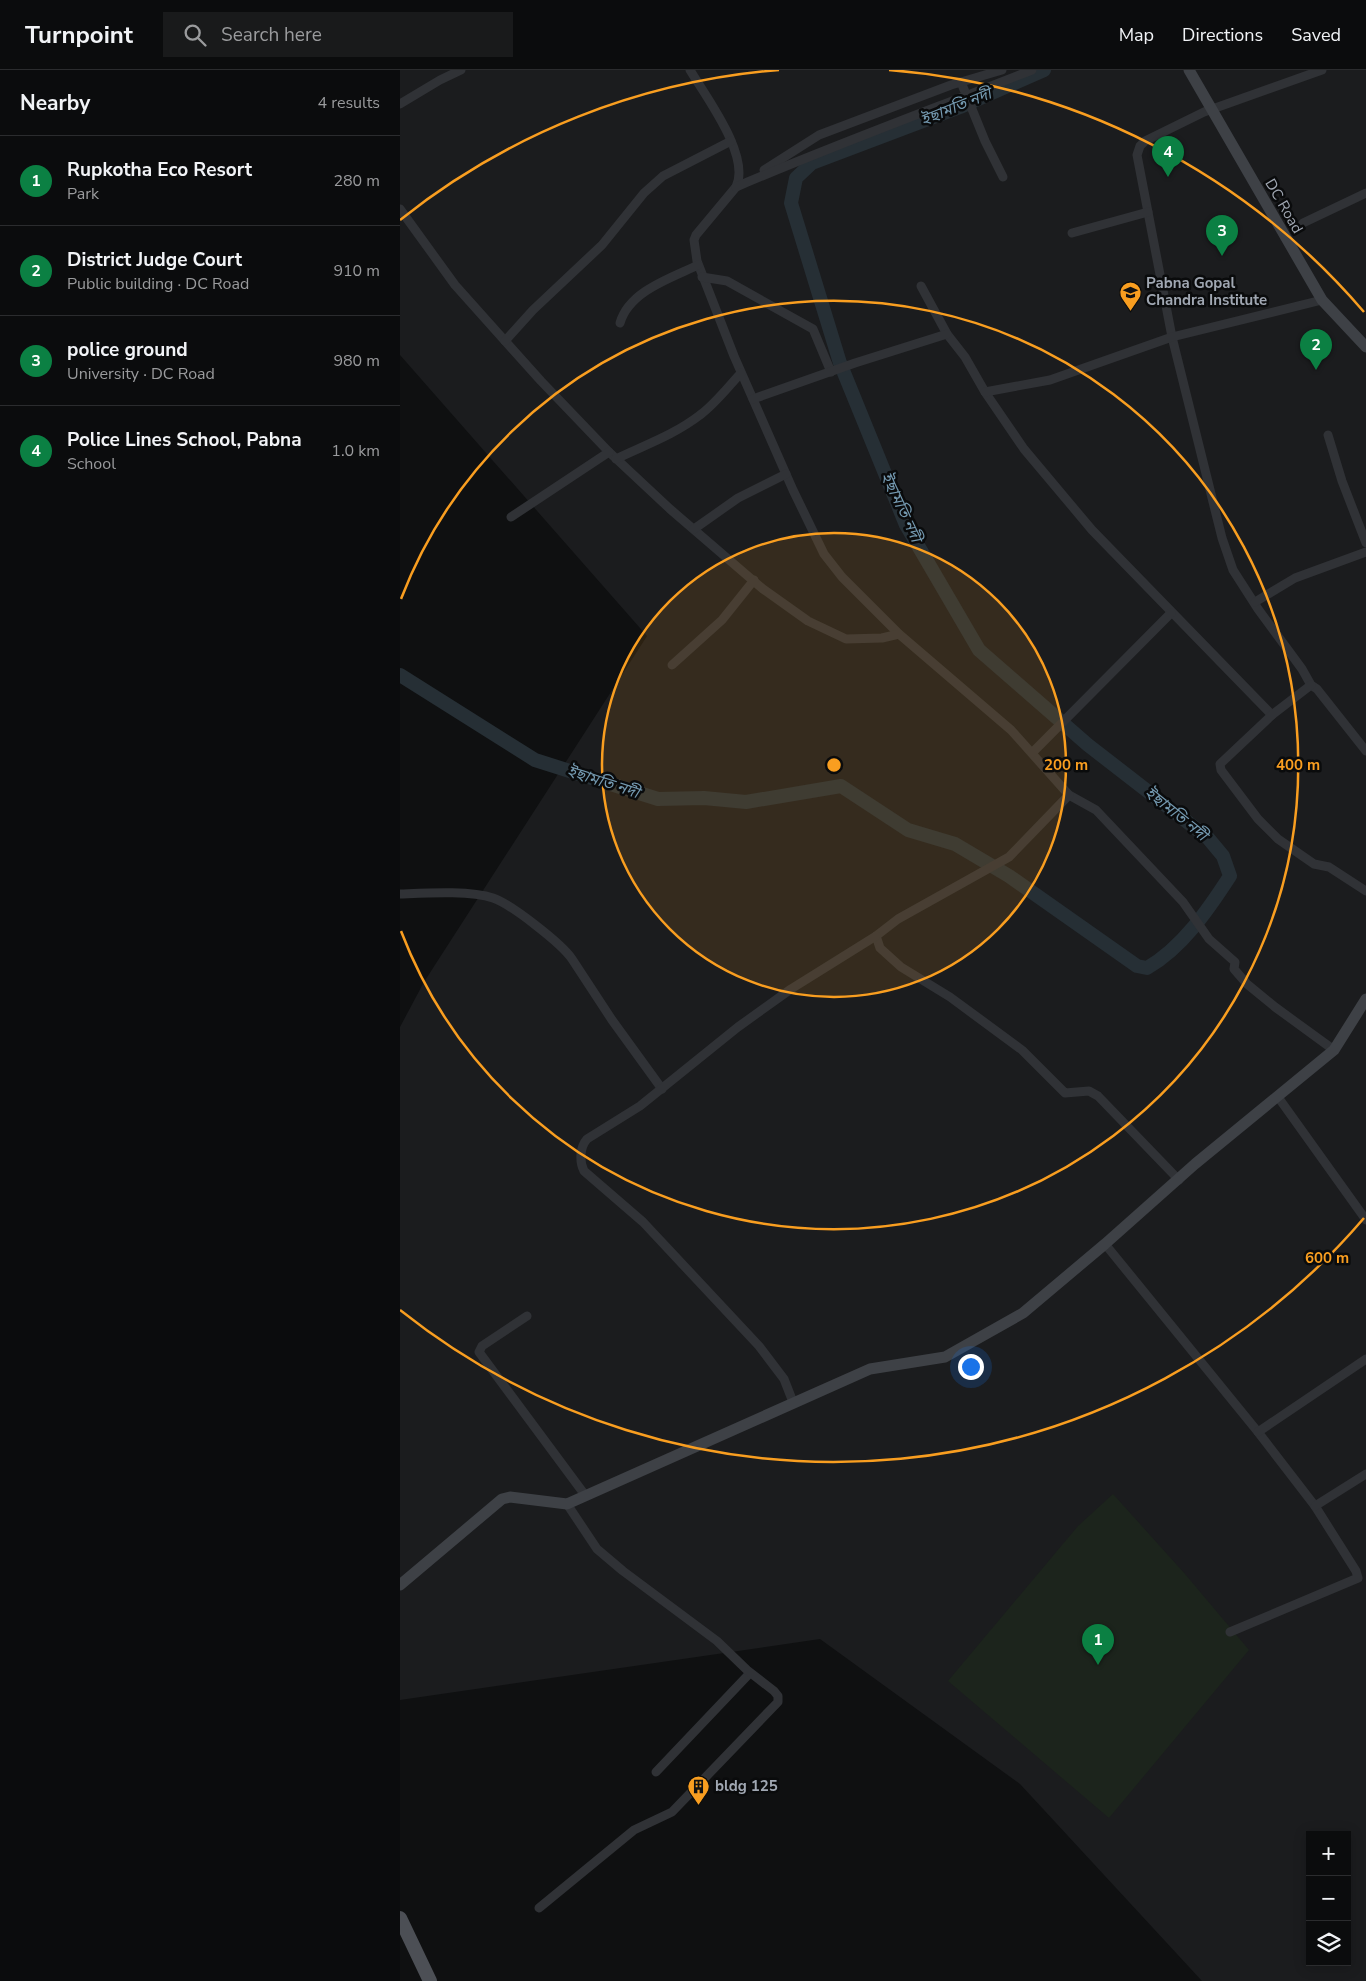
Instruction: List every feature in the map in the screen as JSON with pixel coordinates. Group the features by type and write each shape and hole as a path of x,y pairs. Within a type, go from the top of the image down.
{"main road":[{"path":"400,1918 430,1981"}],"street":[{"path":"400,104 461,70"},
{"path":"690,70 731,141 738,161 738,185"},
{"path":"1002,70 961,82 819,135 780,161 738,185 696,235 694,240 702,277 741,373 824,554 848,583 899,634 979,700 1011,730 1069,795 1096,810 1183,902 1200,927 1235,962 1234,969 1247,984 1334,1050"},
{"path":"738,185 832,146 889,126 1032,70"},
{"name":"DC Road","path":"1189,70 1208,110 1322,300 1366,347"},
{"path":"1322,70 1208,110 1148,139 1140,146 1137,154 1172,337 1222,538 1233,570 1258,609 1302,669 1311,685 1366,751"},
{"path":"961,82 973,115 1003,177"},
{"path":"505,341 533,310 602,245 638,200 663,176 731,141"},
{"path":"1303,223 1366,193"},
{"path":"400,209 455,284 505,341 609,452 694,530 754,580 808,621 846,638 882,638 899,634"},
{"path":"1072,233 1148,212"},
{"path":"620,323 622,314 640,296 664,281 698,265"},
{"path":"702,277 727,281 812,329 831,372"},
{"path":"921,286 947,334 965,357 985,392 1024,449 1092,530 1272,715"},
{"path":"985,392 1050,380 1172,337 1322,300"},
{"path":"753,399 855,363 947,334"},
{"path":"616,459 659,441 702,414 741,373"},
{"path":"1328,435 1342,481 1366,543"},
{"path":"511,517 609,452"},
{"path":"694,530 738,498 786,474"},
{"path":"1255,602 1295,578 1366,552"},
{"path":"672,665 722,620 754,580"},
{"path":"1032,753 1056,731 1171,613"},
{"path":"1311,685 1272,715 1220,764 1221,770 1258,819 1278,838 1314,864 1329,866 1366,891"},
{"path":"793,1402 784,1379 759,1346 643,1222 584,1171 581,1166 582,1145 587,1138 640,1106 768,1005 876,936 898,919 1009,857 1069,795"},
{"path":"400,894 461,894 493,898 559,943 572,959 643,1065 662,1088"},
{"path":"876,936 880,948 901,968 950,997 1022,1050 1065,1094 1089,1091 1098,1096 1179,1180"},
{"path":"400,1585 502,1500 510,1497 567,1504 870,1369 945,1357 1023,1313 1334,1050 1366,999"},
{"path":"1278,1097 1366,1220"},
{"path":"1105,1244 1258,1432 1315,1506 1356,1571 1362,1577 1230,1632"},
{"path":"527,1316 482,1346 479,1352 585,1495"},
{"path":"1258,1432 1366,1360"},
{"path":"1315,1506 1366,1474"},
{"path":"539,1908 634,1830 672,1812 776,1706 778,1696 750,1673 717,1641 622,1571 597,1549 567,1504"},
{"path":"656,1772 750,1673"}],"shaded area":[{"path":"400,70 1366,70 1366,1981 1202,1981 1020,1784 820,1639 400,1700 400,1027 424,982 647,636 400,355"},
{"path":"1113,1494 1185,1574 1249,1650 1109,1818 948,1681 1078,1526"}],"waterway":[{"name":"ইছামতি নদী","path":"400,675 535,760 658,799 704,798 746,802 841,786 908,830 955,844 1009,876 1137,966 1147,968 1172,950 1203,915 1230,876 1223,856 1208,838 1088,745 979,650 906,525 840,363 791,203 796,178 812,163 960,107 1044,70"}],"place":[{"name":"Police Lines School, Pabna","path":"1168,177"},
{"name":"police ground","path":"1222,256"},
{"name":"Pabna Gopal Chandra Institute","path":"1130,311"},
{"name":"District Judge Court","path":"1316,370"},
{"name":"Rupkotha Eco Resort","path":"1098,1665"},
{"name":"bldg 125","path":"699,1805"}]}
